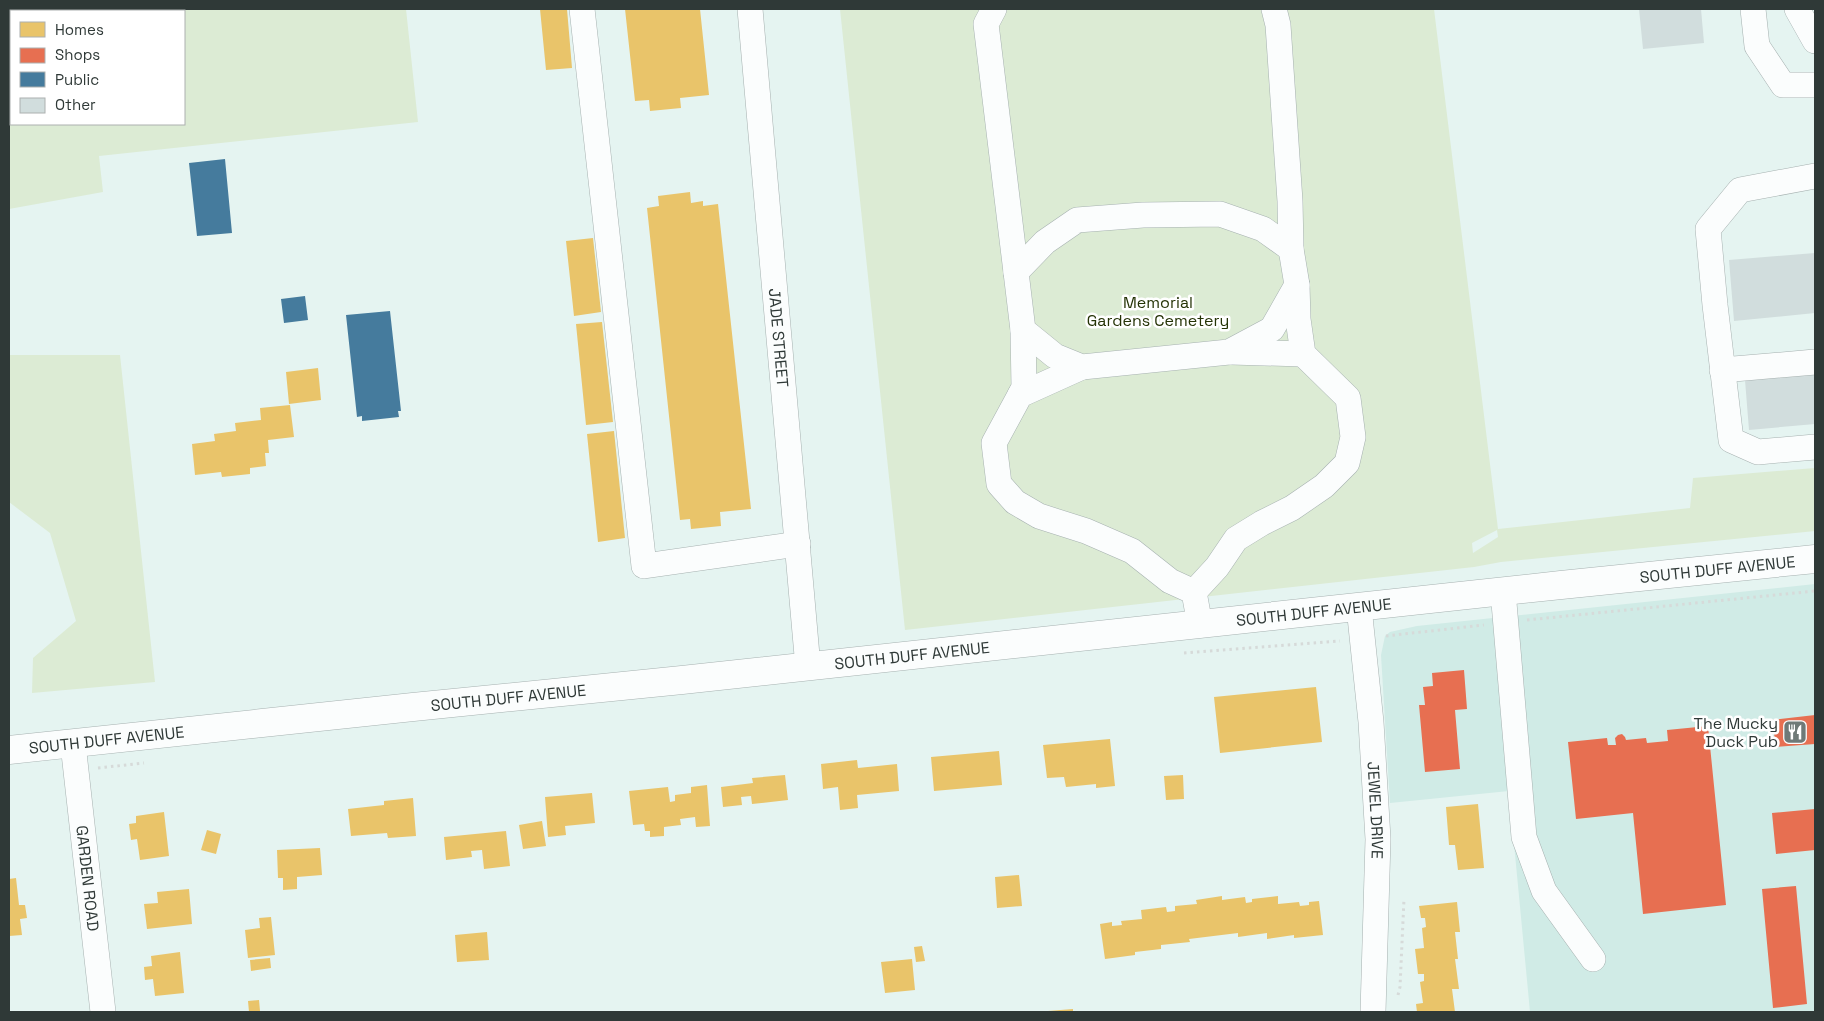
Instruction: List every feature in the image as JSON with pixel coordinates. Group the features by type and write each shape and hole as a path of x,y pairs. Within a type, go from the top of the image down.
{"main road":[{"name":"SOUTH DUFF AVENUE","path":"9,750 1815,560"}],"street":[{"path":"582,9 644,566 798,544"},
{"name":"JADE STREET","path":"750,9 808,667"},
{"path":"994,9 986,24 1016,272 1022,330 1024,387 994,443 999,484 1015,502 1039,516 1086,531 1132,551 1170,581 1194,592"},
{"path":"1194,592 1216,567 1236,539 1292,508 1324,486 1347,463 1353,437 1348,398 1303,354 1298,319 1297,285 1291,249 1282,74 1278,25 1274,9"},
{"path":"1753,9 1757,46 1782,86 1815,85"},
{"path":"1797,9 1815,41"},
{"path":"1815,176 1740,190 1708,229 1731,440 1758,452 1815,447"},
{"path":"1016,272 1045,242 1077,220 1143,215 1220,214 1263,229 1291,249"},
{"path":"1229,352 1272,329 1297,285"},
{"path":"1022,330 1055,356 1082,366"},
{"path":"1020,395 1082,366 1229,352 1303,354"},
{"path":"1722,370 1815,362"},
{"path":"1194,592 1200,625"},
{"path":"1503,592 1524,837 1544,892 1593,959"},
{"name":"JEWEL DRIVE","path":"1360,607 1371,722 1378,839 1373,1012"},
{"name":"GARDEN ROAD","path":"73,744 103,1012"}],"path":[{"path":"1521,621 1815,591"},
{"path":"1385,636 1486,624"},
{"path":"1397,1002 1400,987 1404,899"}],"shaded area":[{"path":"1815,584 1815,1012 1530,1012 1509,791 1390,803 1381,655 1385,636 1390,632 1417,626"}],"green space":[{"path":"9,9 406,9 418,122 99,156 103,192 9,209"},
{"name":"Memorial Gardens Cemetery","path":"840,9 1434,9 1498,529 1690,508 1693,478 1815,468 1815,531 1501,562 1474,567 905,630","holes":["1497,530 1498,537 1473,553 1472,543"]},
{"path":"9,355 120,355 155,682 32,693 33,658 76,621 50,533 9,502"}],"building: Homes":[{"path":"540,9 567,9 572,68 546,70"},
{"path":"625,9 700,9 709,95 680,98 681,108 650,111 649,100 635,101"},
{"path":"690,192 691,203 703,201 703,206 718,204 751,509 720,512 721,526 691,529 690,519 680,520 647,208 659,206 658,196"},
{"path":"593,238 601,312 574,316 566,241"},
{"path":"602,322 613,422 586,425 576,324"},
{"path":"318,368 321,400 289,404 286,372"},
{"path":"290,405 294,437 268,440 269,453 265,453 266,466 250,468 250,474 222,477 221,472 195,475 192,444 215,441 214,434 236,431 235,423 261,420 260,408"},
{"path":"614,431 625,538 598,542 587,434"},
{"path":"1316,687 1322,742 1220,753 1214,697"},
{"path":"1110,739 1115,786 1096,788 1096,784 1066,787 1064,777 1047,778 1043,745"},
{"path":"999,751 1002,785 934,791 931,757"},
{"path":"857,760 858,768 897,764 899,791 857,795 858,808 840,810 838,787 823,789 821,764"},
{"path":"785,775 788,800 752,804 751,796 741,797 742,805 723,807 721,787 753,783 752,778"},
{"path":"1183,775 1184,799 1166,800 1164,776"},
{"path":"707,785 710,826 696,827 695,817 680,819 681,825 664,827 664,836 650,837 650,831 645,831 644,824 633,825 629,791 668,787 670,802 675,801 675,795 691,793 691,787"},
{"path":"592,793 595,823 565,826 566,835 548,837 545,797"},
{"path":"413,798 416,836 388,838 387,833 351,836 348,809 384,805 384,801"},
{"path":"1478,804 1484,868 1458,870 1455,845 1449,845 1446,807"},
{"path":"164,812 169,856 140,860 137,839 131,840 129,824 136,823 136,816"},
{"path":"542,821 546,846 523,849 519,825"},
{"path":"207,830 221,834 216,854 201,850"},
{"path":"506,831 510,866 484,869 482,850 471,851 472,857 446,860 444,837"},
{"path":"320,848 322,875 297,877 297,889 283,890 283,878 278,878 277,850"},
{"path":"1019,875 1022,906 997,908 995,877"},
{"path":"16,878 19,905 25,905 27,918 20,919 22,935 9,936 9,879"},
{"path":"189,889 192,924 147,929 144,904 158,903 157,892"},
{"path":"1222,896 1222,900 1245,897 1246,903 1252,902 1252,899 1278,896 1278,904 1299,902 1300,906 1309,905 1309,902 1319,901 1323,935 1294,938 1294,935 1267,939 1267,933 1238,937 1238,933 1189,939 1190,942 1161,945 1161,949 1135,952 1135,955 1105,959 1100,924 1112,922 1112,926 1122,925 1121,921 1142,919 1141,910 1166,907 1167,912 1175,911 1175,906 1197,904 1196,900"},
{"path":"1457,902 1460,932 1455,932 1458,959 1455,959 1459,989 1452,989 1455,1012 1417,1012 1416,1004 1423,1003 1420,982 1424,981 1424,974 1418,974 1415,949 1424,948 1422,928 1426,927 1425,918 1421,918 1419,906"},
{"path":"271,917 275,955 248,958 245,930 260,928 259,918"},
{"path":"487,932 489,960 457,962 455,935"},
{"path":"922,946 925,961 916,962 914,947"},
{"path":"180,952 184,993 155,996 153,979 145,980 144,967 152,966 151,956"},
{"path":"270,958 271,968 251,971 250,960"},
{"path":"912,959 915,990 885,993 881,962"},
{"path":"259,1000 260,1011 249,1012 248,1001"},
{"path":"1073,1009 1073,1012 1048,1012 1048,1011"}],"building: Shops":[{"path":"1464,670 1467,709 1455,710 1460,769 1425,772 1419,705 1425,705 1423,687 1433,686 1432,673"},
{"name":"The Mucky Duck Pub","path":"1815,715 1815,744 1776,747 1772,720"},
{"path":"1708,726 1726,905 1643,914 1633,813 1576,819 1568,742 1607,738 1608,745 1616,745 1615,738 1622,734 1626,740 1646,738 1647,743 1668,741 1667,730"},
{"path":"1815,809 1815,850 1776,854 1772,813"},
{"path":"1796,886 1807,1004 1773,1008 1762,889"}],"building: Public":[{"path":"225,159 232,233 197,236 189,163"},
{"path":"305,296 308,320 284,323 281,299"},
{"path":"390,311 401,411 398,411 399,417 362,421 362,416 357,417 346,315"}],"building: Other":[{"path":"1639,9 1701,9 1704,43 1643,49"},
{"path":"1815,253 1815,313 1734,321 1729,260"},
{"path":"1815,374 1815,424 1749,430 1745,380"}],"place":[{"name":"The Mucky Duck Pub","path":"1795,732"}]}
